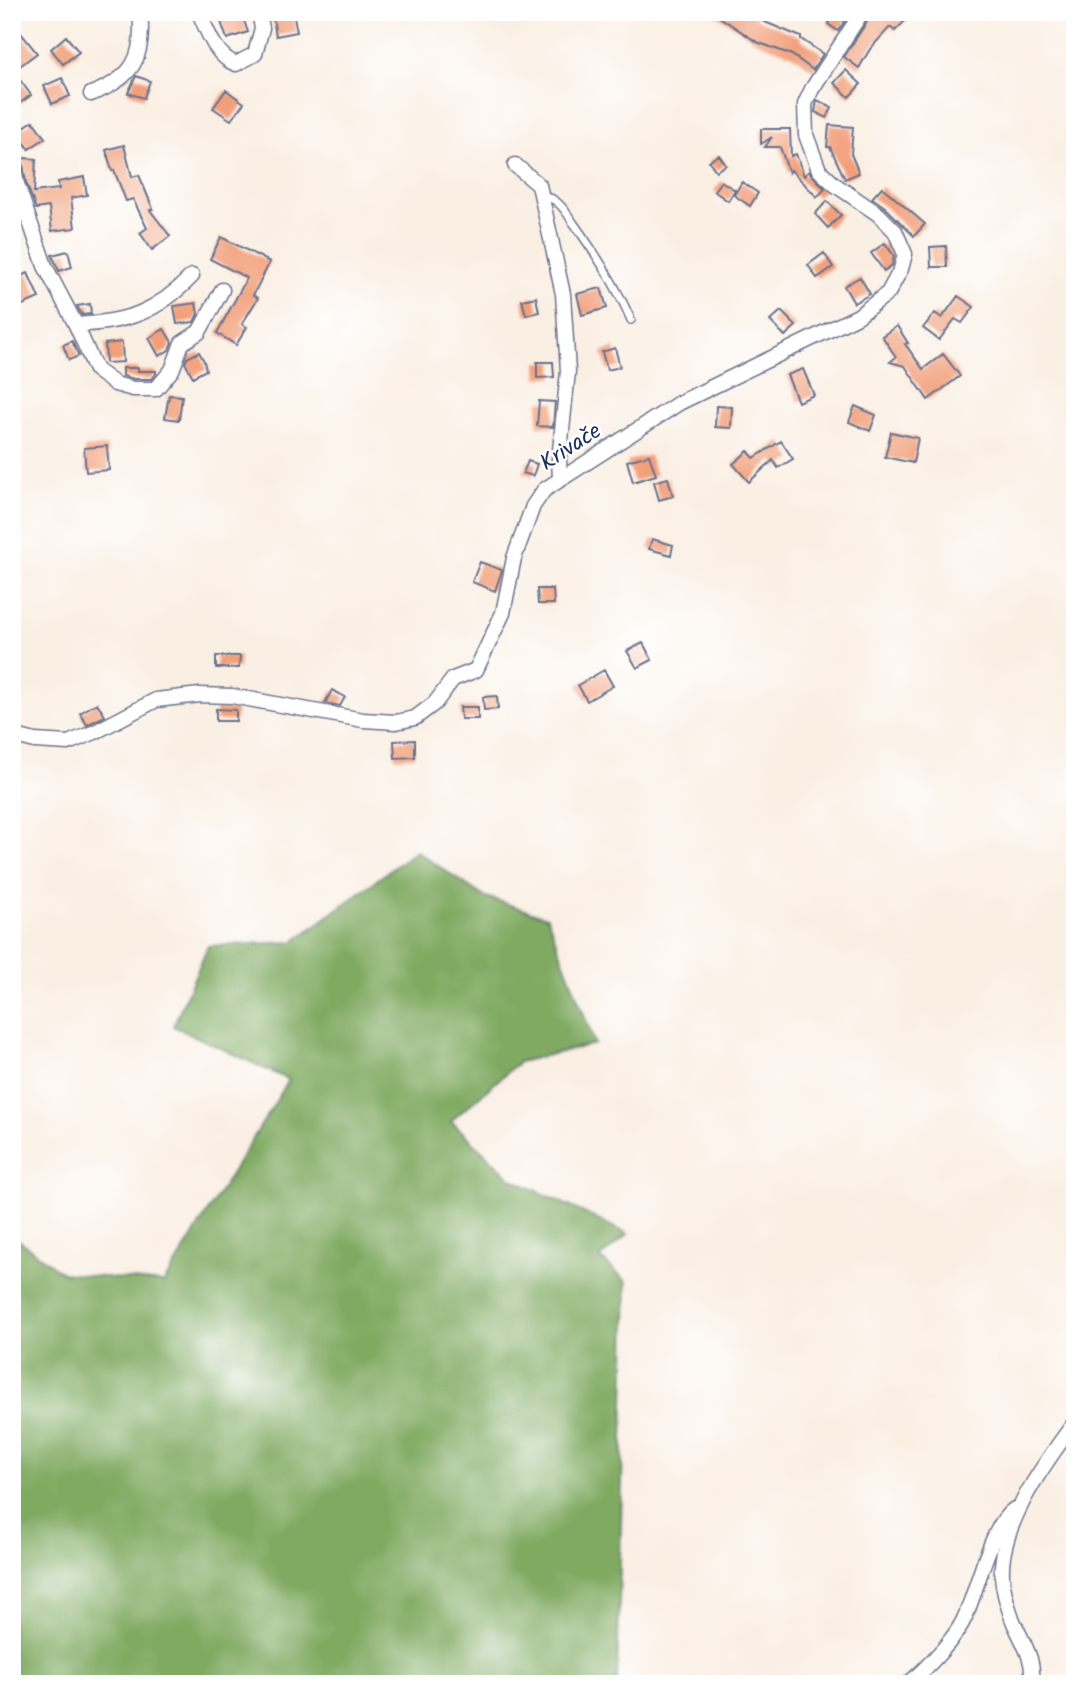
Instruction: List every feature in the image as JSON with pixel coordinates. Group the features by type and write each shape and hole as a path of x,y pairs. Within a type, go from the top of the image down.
{"street":[{"path":"91,94 116,82 130,71 138,58 140,12"},
{"path":"199,12 208,34 226,61 236,64 255,54 262,28 259,12"},
{"name":"Krivače","path":"12,735 35,741 68,743 156,700 200,695 232,696 363,720 396,722 415,718 435,703 453,680 476,670 503,613 514,558 533,506 544,490 679,403 858,316 888,293 901,269 905,254 895,231 878,214 834,184 819,170 806,135 805,104 862,12"},
{"path":"12,158 17,184 46,266 96,370 115,384 133,389 156,389 172,370 182,343 199,332 222,290"},
{"path":"515,165 539,186 563,294 568,341 567,401 558,471 560,478"},
{"path":"76,325 125,319 147,312 176,292 192,276"},
{"path":"1031,1684 1030,1658 1004,1595 1004,1554 1016,1515 1041,1468 1075,1422"},
{"path":"908,1684 924,1671 964,1620 981,1565 1008,1513 1021,1507"}],"lane":[{"path":"543,199 556,201 571,220 603,264 631,320"}],"green space":[{"path":"416,851 483,896 547,917 595,1044 519,1062 451,1121 512,1179 628,1234 600,1258 627,1282 617,1684 12,1684 12,1235 62,1273 164,1283 289,1080 173,1026 208,946 293,942"}],"building":[{"path":"241,12 248,32 227,39 220,19"},
{"path":"272,12 293,12 297,32 276,36"},
{"path":"712,12 747,12 801,37 823,54 813,70 792,55 757,42"},
{"path":"837,12 850,13 838,31 828,24"},
{"path":"876,12 914,12 895,31 890,27 870,49 859,68 844,57"},
{"path":"12,22 37,53 20,66 12,57"},
{"path":"66,36 79,52 63,64 51,49"},
{"path":"846,70 861,84 849,97 834,83"},
{"path":"136,76 150,81 144,98 128,93"},
{"path":"62,78 70,96 52,104 44,86"},
{"path":"20,80 31,95 12,109 12,86"},
{"path":"226,90 244,103 231,120 213,108"},
{"path":"817,100 832,108 827,118 815,112"},
{"path":"33,121 45,138 29,149 17,132"},
{"path":"829,125 853,127 851,154 859,173 845,179 830,147 827,147"},
{"path":"761,129 790,129 791,156 796,154 804,176 809,171 825,189 817,197 791,170 789,173 780,147 765,147 772,137 761,144"},
{"path":"124,145 132,177 139,175 153,209 150,210 170,236 152,250 140,233 147,228 133,199 126,201 106,150"},
{"path":"719,155 726,165 716,171 709,161"},
{"path":"22,158 36,159 34,192 59,189 58,182 84,177 87,195 71,198 75,228 52,231 49,207 36,209 26,182"},
{"path":"721,181 735,190 728,201 714,191"},
{"path":"742,182 758,193 750,206 734,195"},
{"path":"882,187 925,224 914,236 872,198"},
{"path":"827,201 841,215 828,228 815,214"},
{"path":"221,237 270,262 253,295 258,298 242,324 247,327 236,345 217,333 247,278 210,259"},
{"path":"885,243 894,256 892,265 884,271 871,253"},
{"path":"946,246 947,267 931,267 930,247"},
{"path":"68,251 72,267 59,271 52,255"},
{"path":"824,253 833,267 817,278 808,265"},
{"path":"28,273 39,298 18,307 12,294 12,280"},
{"path":"860,277 870,294 854,303 844,286"},
{"path":"601,288 607,308 582,315 577,294"},
{"path":"958,296 974,307 962,323 955,319 939,340 923,328 935,313 942,318"},
{"path":"536,297 539,312 526,315 522,300"},
{"path":"196,303 198,314 194,322 177,324 174,306"},
{"path":"90,304 91,314 82,315 77,306"},
{"path":"781,311 796,326 785,336 770,321"},
{"path":"897,326 908,343 905,344 923,369 943,354 960,376 928,400 905,366 890,362 896,357 882,336"},
{"path":"164,329 172,342 169,350 159,356 149,338"},
{"path":"72,341 79,356 69,360 63,345"},
{"path":"122,342 123,362 106,363 105,344"},
{"path":"615,348 620,367 607,370 602,352"},
{"path":"199,352 206,370 193,377 185,363 187,358"},
{"path":"537,362 553,362 554,377 537,378"},
{"path":"123,368 156,371 156,374 152,379 134,379 123,376"},
{"path":"803,369 814,395 798,402 787,375"},
{"path":"169,395 182,396 179,420 165,418"},
{"path":"539,401 555,402 553,427 537,426"},
{"path":"716,406 732,407 731,428 715,427"},
{"path":"855,406 876,415 870,431 849,422"},
{"path":"891,432 918,438 913,463 885,457"},
{"path":"781,441 793,459 778,468 773,460 749,482 733,464 748,451 754,458"},
{"path":"107,446 109,470 86,472 84,448"},
{"path":"649,455 656,475 633,482 627,461"},
{"path":"528,461 537,464 533,476 523,473"},
{"path":"668,478 673,496 659,500 654,482"},
{"path":"652,539 673,545 671,555 649,549"},
{"path":"480,562 502,570 495,591 472,582"},
{"path":"537,589 553,589 554,604 538,604"},
{"path":"643,643 652,660 637,668 627,651"},
{"path":"216,656 240,656 239,668 216,668"},
{"path":"604,670 613,686 587,701 578,685"},
{"path":"332,690 345,697 340,706 325,703"},
{"path":"497,696 498,709 484,710 483,697"},
{"path":"97,703 105,716 87,725 80,713"},
{"path":"460,707 478,707 478,719 461,719"},
{"path":"216,709 236,710 236,721 216,721"},
{"path":"415,740 415,757 395,758 394,741"}]}
